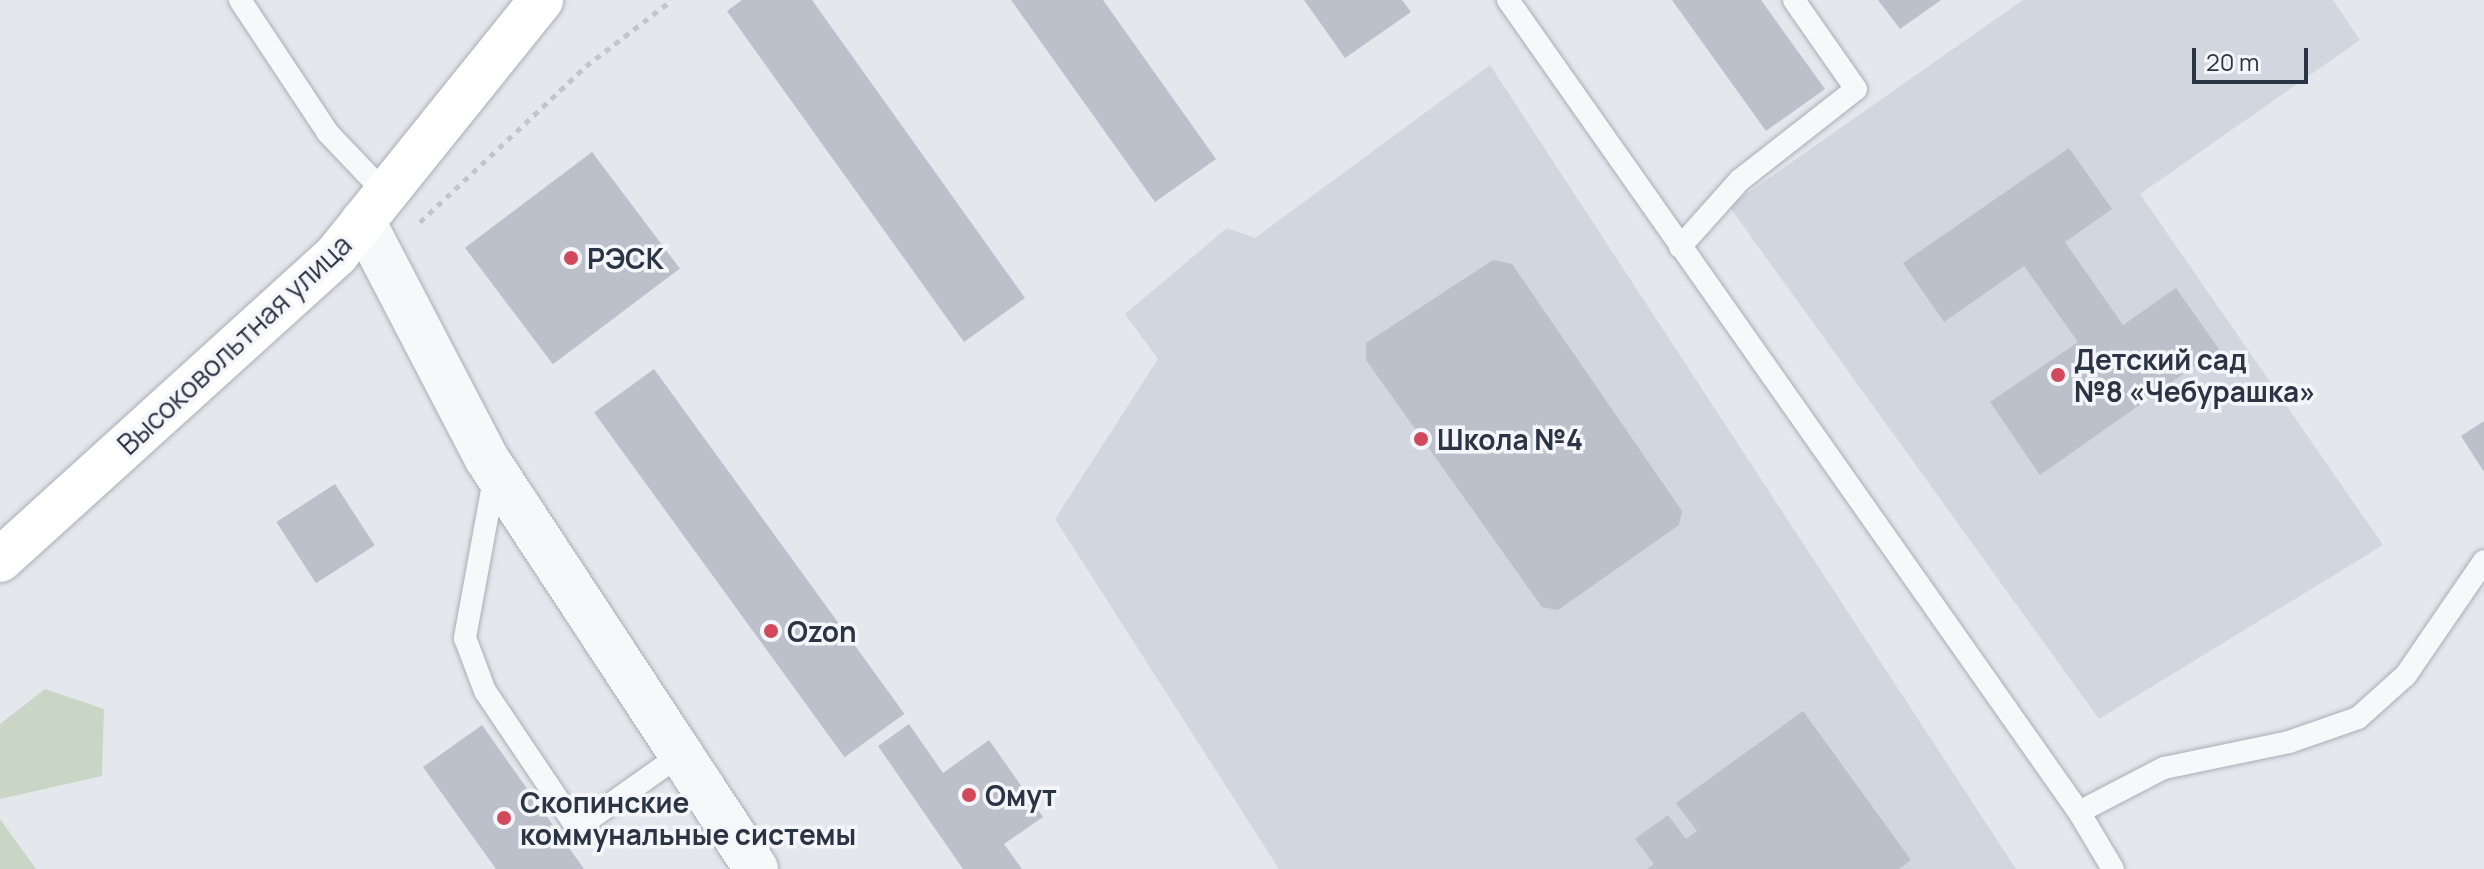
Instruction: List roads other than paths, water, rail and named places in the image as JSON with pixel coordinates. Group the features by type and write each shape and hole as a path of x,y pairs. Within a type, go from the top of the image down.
{"main road":[{"name":"Высоковольтная улица","path":"0,560 337,254 541,0"}],"street":[{"path":"375,208 496,473 756,869"}],"lane":[{"path":"240,0 375,208"},
{"path":"1508,0 2079,812 2113,869"},
{"path":"1680,247 1740,180 1856,89 1794,0"},
{"path":"496,473 465,638 485,691 577,828 681,754"},
{"path":"2079,812 2164,768 2289,742 2358,718 2406,675 2484,561"}],"place":[{"name":"РЭСК","path":"571,258"},
{"name":"Детский сад №8 «Чебурашка»","path":"2058,375"},
{"name":"Школа №4","path":"1421,439"},
{"name":"Ozon","path":"771,631"},
{"name":"Омут","path":"969,795"},
{"name":"Скопинские коммунальные системы","path":"504,818"}]}
